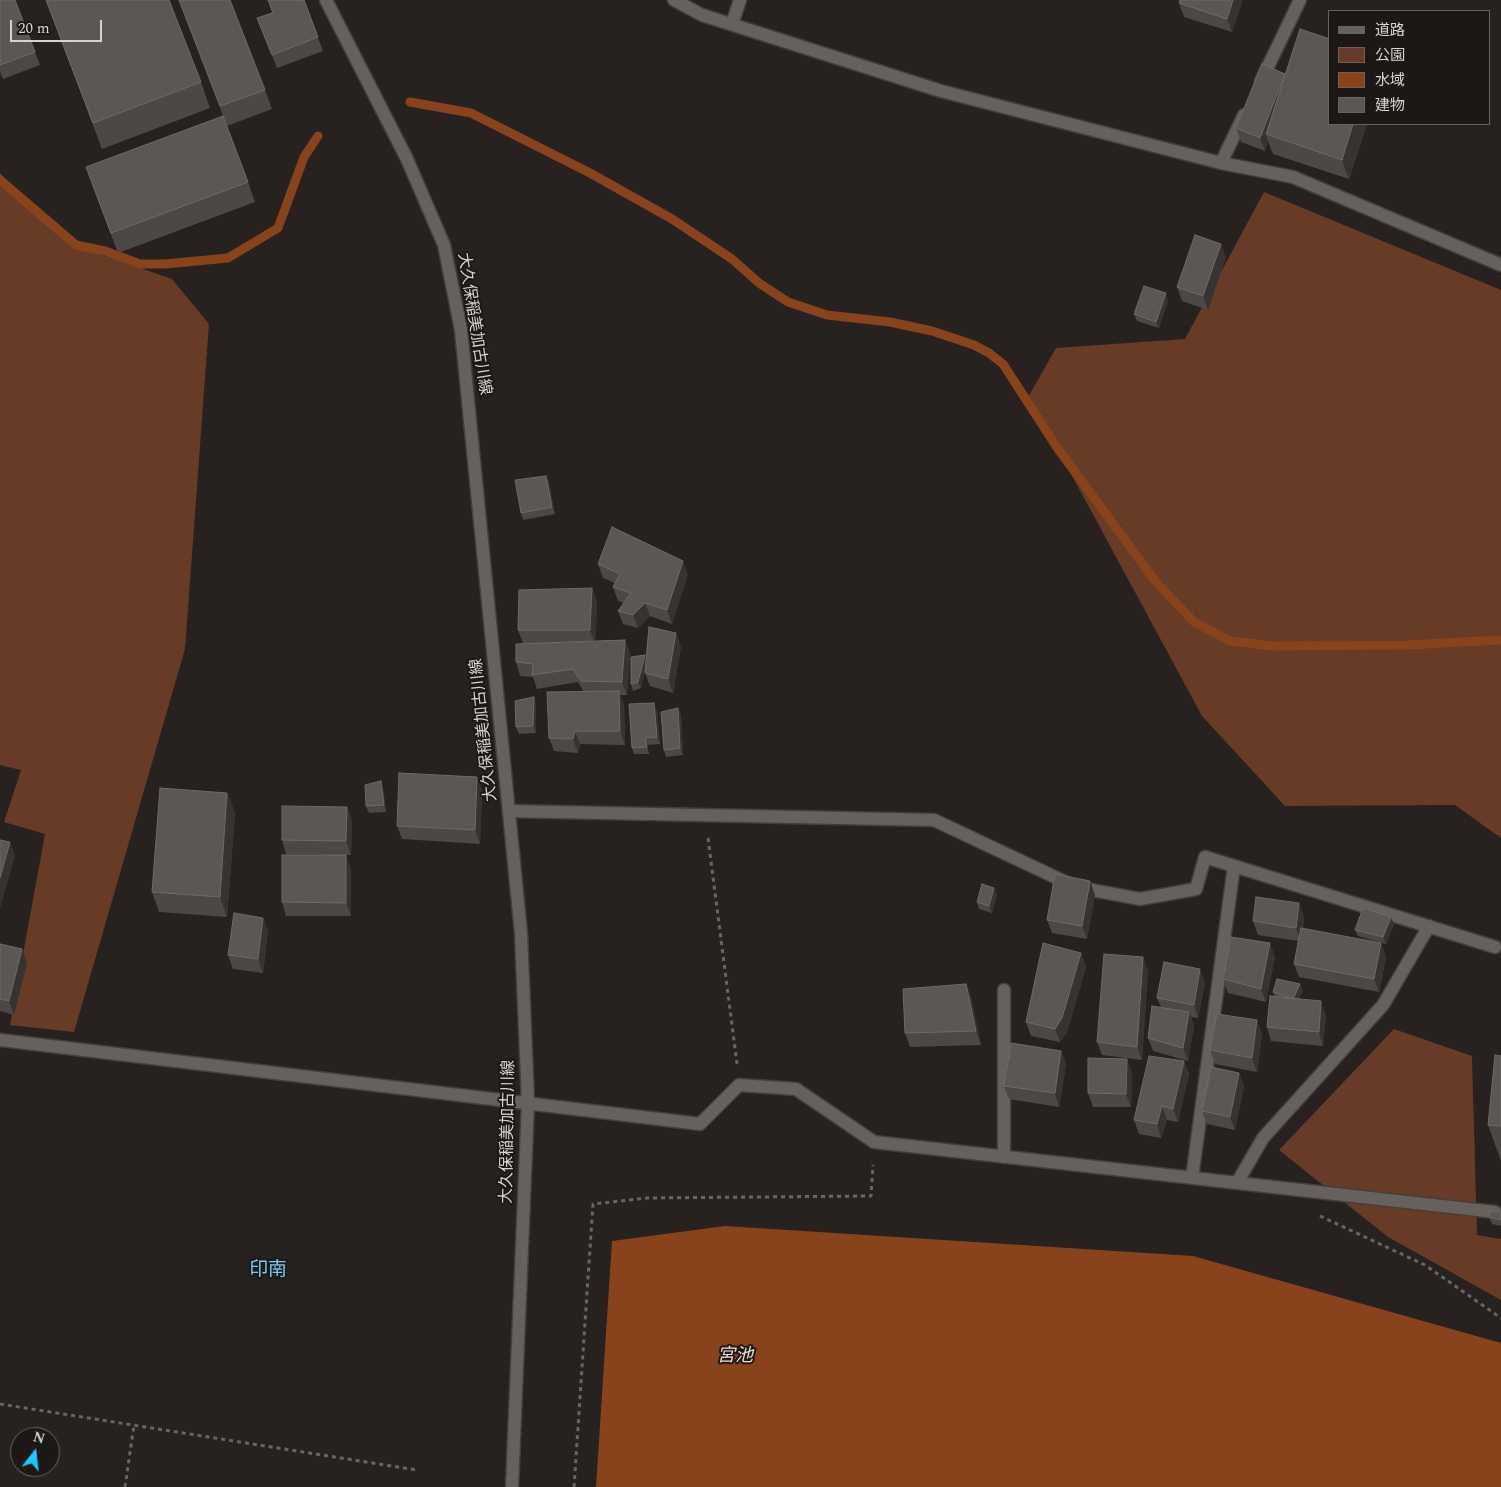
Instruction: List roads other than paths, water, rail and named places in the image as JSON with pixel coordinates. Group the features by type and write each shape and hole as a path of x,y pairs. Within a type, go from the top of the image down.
{"street":[{"name":"大久保稲美加古川線","path":"326,0 407,159 444,244 461,330 521,934 528,1103 512,1487"},
{"path":"674,0 702,15 941,91 1221,163 1293,177 1501,265"},
{"path":"732,24 740,0"},
{"path":"1221,163 1300,0"},
{"path":"509,811 705,817 934,820 1076,887 1140,899 1196,889 1205,857 1495,947"},
{"path":"1192,1178 1234,866"},
{"path":"1237,1183 1263,1138 1383,1005 1429,926"},
{"path":"1004,990 1004,1157"},
{"path":"0,1040 700,1124 740,1085 796,1090 874,1142 1495,1212"}],"water":[{"name":"宮池","path":"725,1226 1193,1256 1501,1343 1501,1487 596,1487 612,1241"}],"waterway":[{"path":"410,102 471,113 590,173 672,219 732,259 759,283 788,302 827,315 890,322 932,331 974,345 989,353 1003,364 1058,449 1156,582 1194,622 1230,641 1272,646 1406,645 1501,640"},
{"path":"0,180 76,245 105,251 140,264 165,264 228,258 278,228 304,157 318,136"}],"district":[{"name":"印南","path":"268,1271"}]}
